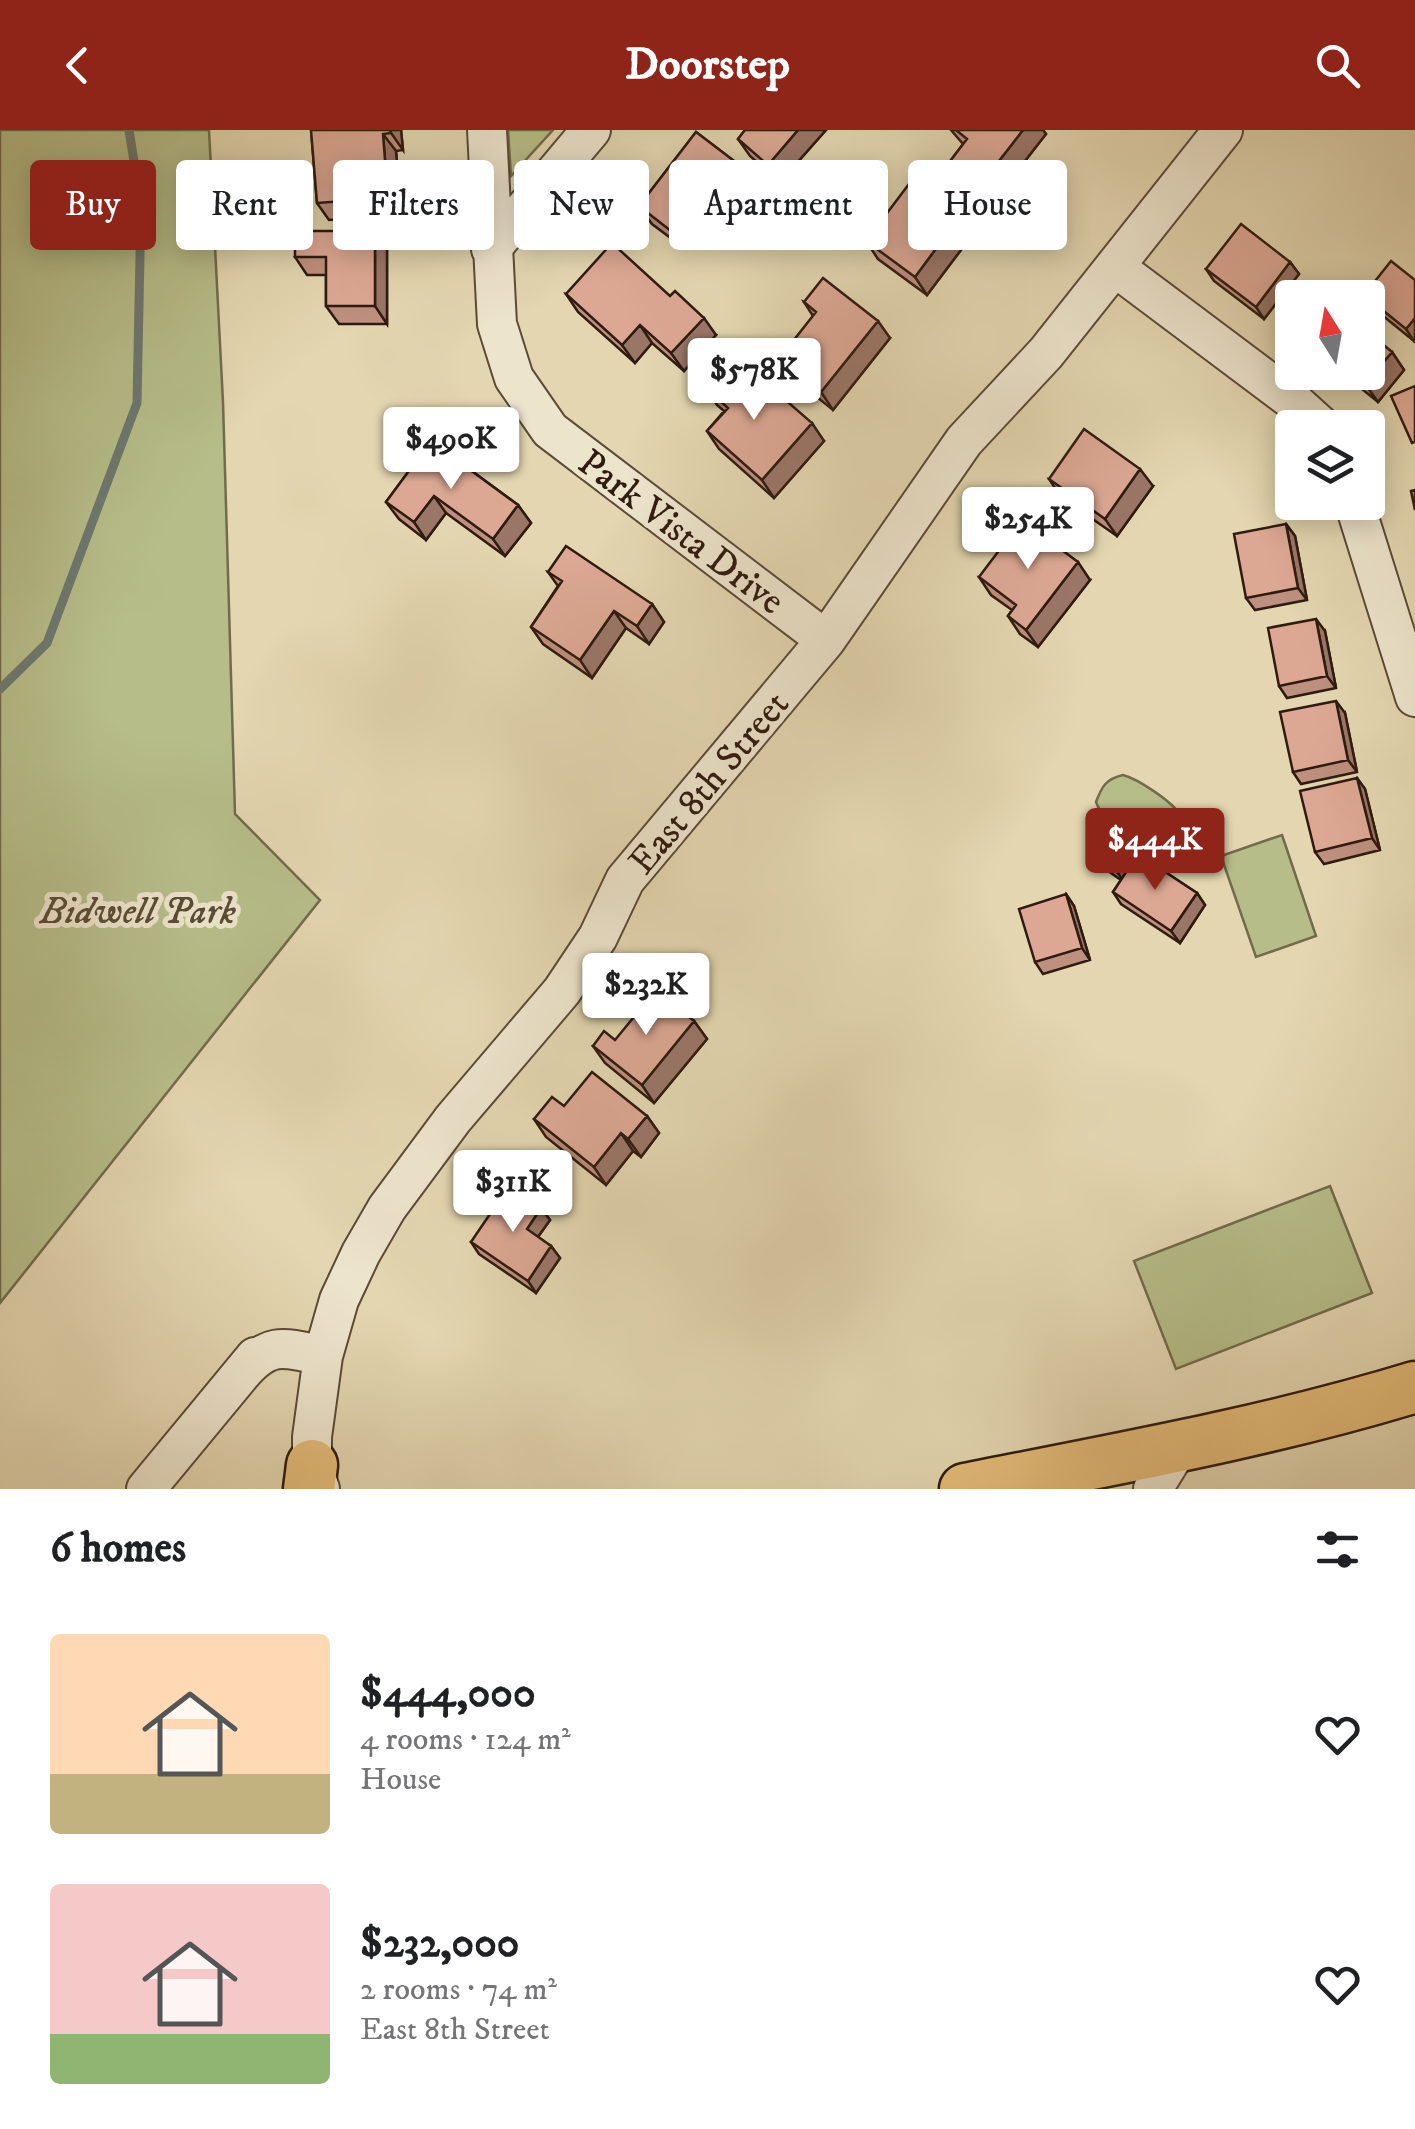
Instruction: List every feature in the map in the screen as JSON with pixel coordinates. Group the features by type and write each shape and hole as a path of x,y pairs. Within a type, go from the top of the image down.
{"main road":[{"path":"965,1489 1180,1446 1415,1387"}],"street":[{"name":"Park Vista Drive","path":"487,130 488,160"},
{"path":"494,247 591,130"},
{"name":"East 8th Street","path":"314,1481 313,1413 322,1356 339,1300 387,1208 453,1119 562,991 598,936 626,880 826,640 964,441 1046,353 1223,130"},
{"name":"Park Vista Drive","path":"492,250 497,324 508,360 514,378 550,430 826,640"},
{"path":"1115,267 1304,410"},
{"path":"1360,520 1415,697"},
{"path":"146,1489 255,1357 269,1350 288,1348 322,1356"},
{"path":"1153,1489 1180,1446"}],"green space":[{"name":"Bidwell Park","path":"0,130 209,130 211,160 176,160 176,250 215,250 235,814 320,900 0,1303"},
{"path":"508,130 553,130 526,160 514,160 511,176"},
{"path":"1123,775 1154,792 1180,815 1181,835 1168,850 1148,849 1109,821 1099,808 1096,802 1103,787"},
{"path":"1282,835 1316,936 1256,957 1221,856"},
{"path":"1330,1186 1372,1293 1176,1369 1134,1261"}],"building":[{"path":"311,130 390,130 391,133 383,134 385,160 333,160 333,202 317,203"},
{"path":"745,130 798,130 772,160 762,160 738,139"},
{"path":"956,130 1023,130 1000,160 951,160 967,139"},
{"path":"696,132 733,160 674,160"},
{"path":"669,167 669,229 649,214 649,193"},
{"path":"908,185 908,250 935,250 915,277 878,250 888,250 888,212"},
{"path":"1241,224 1290,262 1256,307 1206,269"},
{"path":"313,231 333,231 333,250 375,250 375,306 326,306 326,257 295,257 295,250 313,250"},
{"path":"606,250 620,250 670,296 675,291 704,318 671,353 640,325 622,345 566,294"},
{"path":"1391,261 1415,280 1415,318 1406,329 1385,312 1385,280 1376,280"},
{"path":"823,278 878,321 821,392 779,359 816,312 804,302"},
{"path":"724,365 764,400 774,390 812,423 762,480 707,431 728,408 705,387"},
{"path":"1415,386 1415,442 1412,443 1391,396"},
{"path":"1084,429 1140,469 1105,519 1049,479"},
{"path":"431,441 518,505 493,539 434,496 414,522 386,502"},
{"path":"1022,520 1078,562 1026,630 1008,616 1016,605 979,577"},
{"path":"1286,524 1298,588 1246,598 1234,534"},
{"path":"566,546 652,604 637,626 614,611 580,660 531,627 562,581 548,572"},
{"path":"1316,619 1327,676 1279,686 1268,628"},
{"path":"1336,701 1348,760 1293,772 1280,712"},
{"path":"1357,778 1372,838 1315,852 1300,791"},
{"path":"1116,820 1142,838 1117,872 1092,854"},
{"path":"1138,854 1197,893 1171,931 1113,892"},
{"path":"1066,894 1082,948 1035,962 1019,909"},
{"path":"656,990 694,1021 642,1085 593,1046 604,1031 615,1040"},
{"path":"592,1072 647,1116 628,1139 621,1133 594,1167 534,1119 552,1097 564,1106"},
{"path":"509,1186 541,1208 527,1229 551,1246 528,1281 471,1242"}],"waterway":[{"path":"0,689 47,643 137,403 141,206 129,130"}]}
